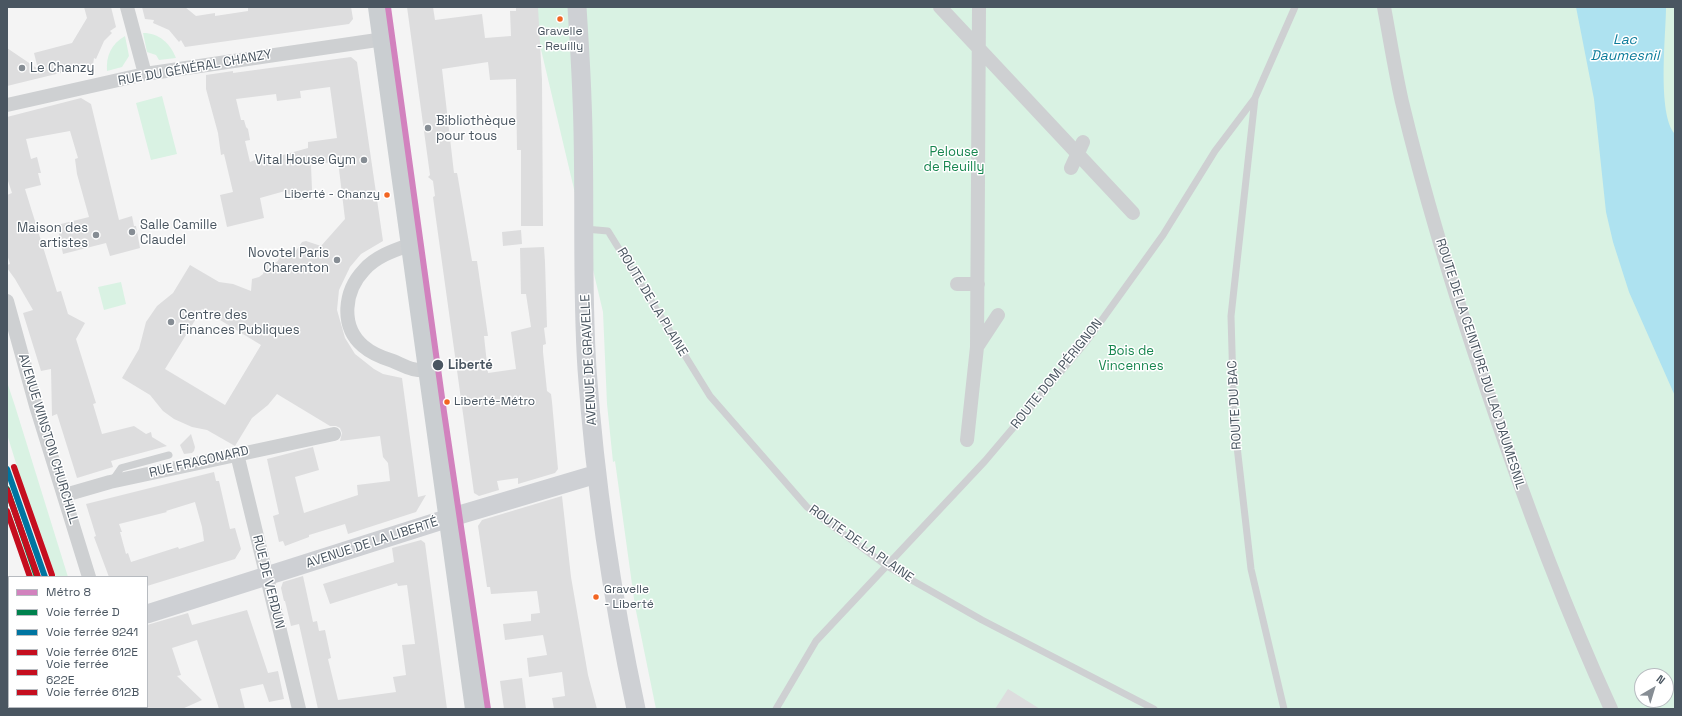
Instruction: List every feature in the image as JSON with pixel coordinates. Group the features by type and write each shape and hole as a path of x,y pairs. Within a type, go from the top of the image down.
{"main road":[{"path":"379,7 476,709"}],"street":[{"path":"127,7 145,74"},
{"name":"AVENUE DE GRAVELLE","path":"577,7 582,100 583,229 587,368 597,474 620,636 636,709"},
{"path":"940,7 1080,148 1134,213"},
{"path":"967,440 977,348 980,48 979,7"},
{"name":"ROUTE DE LA CEINTURE DU LAC DAUMESNIL","path":"1384,7 1402,101 1431,210 1464,324 1542,546 1611,709"},
{"name":"RUE DU GÉNÉRAL CHANZY","path":"7,105 145,74 384,39"},
{"path":"1070,168 1080,148"},
{"path":"412,244 378,258 364,269 351,289 348,298 347,316 356,337 363,346 374,354 416,371 430,370"},
{"path":"957,284 978,284"},
{"name":"AVENUE WINSTON CHURCHILL","path":"7,301 36,406 65,495 89,576"},
{"path":"977,348 998,316"},
{"name":"RUE FRAGONARD","path":"65,495 110,482 334,434"},
{"name":"RUE DE VERDUN","path":"237,454 299,709"},
{"name":"AVENUE DE LA LIBERTÉ","path":"148,614 449,518 597,474"}],"lane":[{"name":"ROUTE DOM PÉRIGNON","path":"776,709 816,641 985,461 1086,342 1163,234 1215,151 1255,98 1294,7"},
{"name":"ROUTE DU BAC","path":"1255,98 1231,316 1234,420 1251,569 1284,709"},
{"name":"ROUTE DE LA PLAINE","path":"583,229 598,228 608,230 710,396 807,507 888,566 982,620 1154,709"},
{"path":"110,482 121,468 169,455"}],"green space":[{"name":"Bois de Vincennes","path":"531,7 1675,7 1675,709 656,709 635,606 615,461 613,462 607,404 603,312"},
{"path":"143,33 149,33 159,37 167,43 176,58 159,60 156,55 147,52"},
{"path":"125,36 129,56 122,67 107,71 107,60 110,51 120,39"},
{"path":"162,96 177,154 151,160 136,103"},
{"path":"121,282 126,304 104,310 98,287"},
{"path":"7,382 68,576 56,576 27,499 7,434"}],"water":[{"name":"Lac Daumesnil","path":"1576,7 1666,7 1664,92 1669,124 1675,134 1675,396 1629,292 1613,242 1606,212 1594,99"}],"building":[{"path":"84,7 111,7 116,27 110,31 112,33 104,41 96,59 94,58 93,65 7,86 7,48 38,69 34,53 72,43 87,18"},
{"path":"142,7 185,7 196,16 215,13 215,16 248,11 248,8 258,7 351,7 353,19 349,24 185,47 181,40 179,42 169,30 153,23 154,20 145,19"},
{"path":"407,7 433,7 435,20 482,14 485,38 511,36 510,11 516,11 516,7 538,7 542,80 543,226 521,226 521,150 517,150 516,79 490,80 488,62 442,69 454,173 457,173 472,261 477,261 488,336 484,336 488,373 516,369 511,332 531,327 526,294 521,294 520,248 544,247 547,327 544,328 546,344 543,345 543,352 547,391 551,394 558,469 555,473 518,484 518,478 497,481 499,490 479,496 474,493 433,197 435,196 433,181 428,177 430,175"},
{"path":"351,57 357,62 383,241 361,254 350,267 339,290 337,310 345,338 355,354 383,374 402,378 418,497 426,495 416,512 348,534 345,524 309,535 309,537 285,546 283,541 279,542 273,516 279,514 267,459 313,447 319,470 295,477 304,513 358,495 357,485 390,481 388,463 383,457 380,436 340,441 342,433 340,428 330,426 277,394 268,405 252,418 235,446 207,430 192,427 174,419 163,411 150,395 122,378 139,349 146,322 157,306 173,293 190,265 219,282 233,284 251,291 252,279 263,274 267,263 277,262 285,252 295,252 302,242 306,241 321,246 345,219 338,161 311,165 312,190 306,199 296,200 285,191 260,198 264,218 227,227 220,195 233,192 224,154 221,155 218,133 206,89 206,75 233,71 233,73","holes":["330,87 337,138 308,142 308,148 272,158 272,155 265,156 250,162 245,141 250,140 248,129 244,120 241,120 236,99 276,94 277,101 301,98 300,91","202,309 261,345 225,405 165,369"]},
{"path":"81,98 91,104 119,220 132,216 134,226 136,226 140,248 110,256 106,243 63,254 57,225 89,217 77,174 75,159 78,158 70,131 26,139 31,159 37,157 41,173 38,173 41,185 25,189 57,292 61,291 68,314 85,323 76,339 96,403 93,404 102,434 134,426 146,434 151,432 152,437 167,446 111,461 113,467 77,478 57,414 52,416 51,369 41,371 23,313 33,310 7,268 7,265 10,264 7,254 7,195 12,193 7,178 7,117"},
{"path":"521,230 522,244 503,246 502,232"},
{"path":"191,434 195,447 194,451 192,453 184,454 180,445"},
{"path":"214,472 216,481 219,481 230,529 235,528 241,549 235,559 148,586 148,576 109,576 94,537 96,536 86,504","holes":["195,502 204,541 179,549 178,547 131,562 128,553 126,554 119,524 167,512 166,511"]},
{"path":"562,496 571,577 588,675 597,709 554,709 552,698 565,696 562,672 529,677 527,658 547,655 543,635 505,640 503,624 531,621 531,614 540,613 537,591 491,594 490,587 487,587 478,526 482,520"},
{"path":"421,540 425,543 447,709 318,709 299,624 291,626 281,588 283,582 303,576 313,622 317,621 319,631 325,630 331,658 328,659 338,700 396,692 393,677 406,675 402,645 415,644 407,585 398,586 397,583 330,604 323,584 394,562 392,548"},
{"path":"247,610 268,673 278,671 284,699 269,702 263,684 240,689 245,709 219,709 197,640 172,648 181,675 177,676 202,700 182,709 147,709 148,625 188,613 192,625"},
{"path":"522,678 526,709 504,709 500,681"},
{"path":"1008,689 1040,709 995,709"}],"metro line":[{"name":"8","path":"388,7 444,412 488,709"}],"rail line":[{"name":"622E","path":"14,467 52,575"},
{"name":"9241","path":"7,469 45,576"},
{"name":"D","path":"7,489 37,576"},
{"name":"612E","path":"7,490 38,576"},
{"name":"612B","path":"7,511 30,576"}],"place":[{"name":"Gravelle - Reuilly","path":"560,19"},
{"name":"Le Chanzy","path":"22,68"},
{"name":"Bibliothèque pour tous","path":"428,128"},
{"name":"Vital House Gym","path":"364,160"},
{"name":"Liberté - Chanzy","path":"387,195"},
{"name":"Salle Camille Claudel","path":"132,232"},
{"name":"Maison des artistes","path":"96,235"},
{"name":"Novotel Paris Charenton","path":"337,260"},
{"name":"Centre des Finances Publiques","path":"171,322"},
{"name":"Liberté","path":"438,365"},
{"name":"Liberté-Métro","path":"447,402"},
{"name":"Gravelle - Liberté","path":"596,597"}],"park label":[{"name":"Pelouse de Reuilly","path":"954,160"}]}
